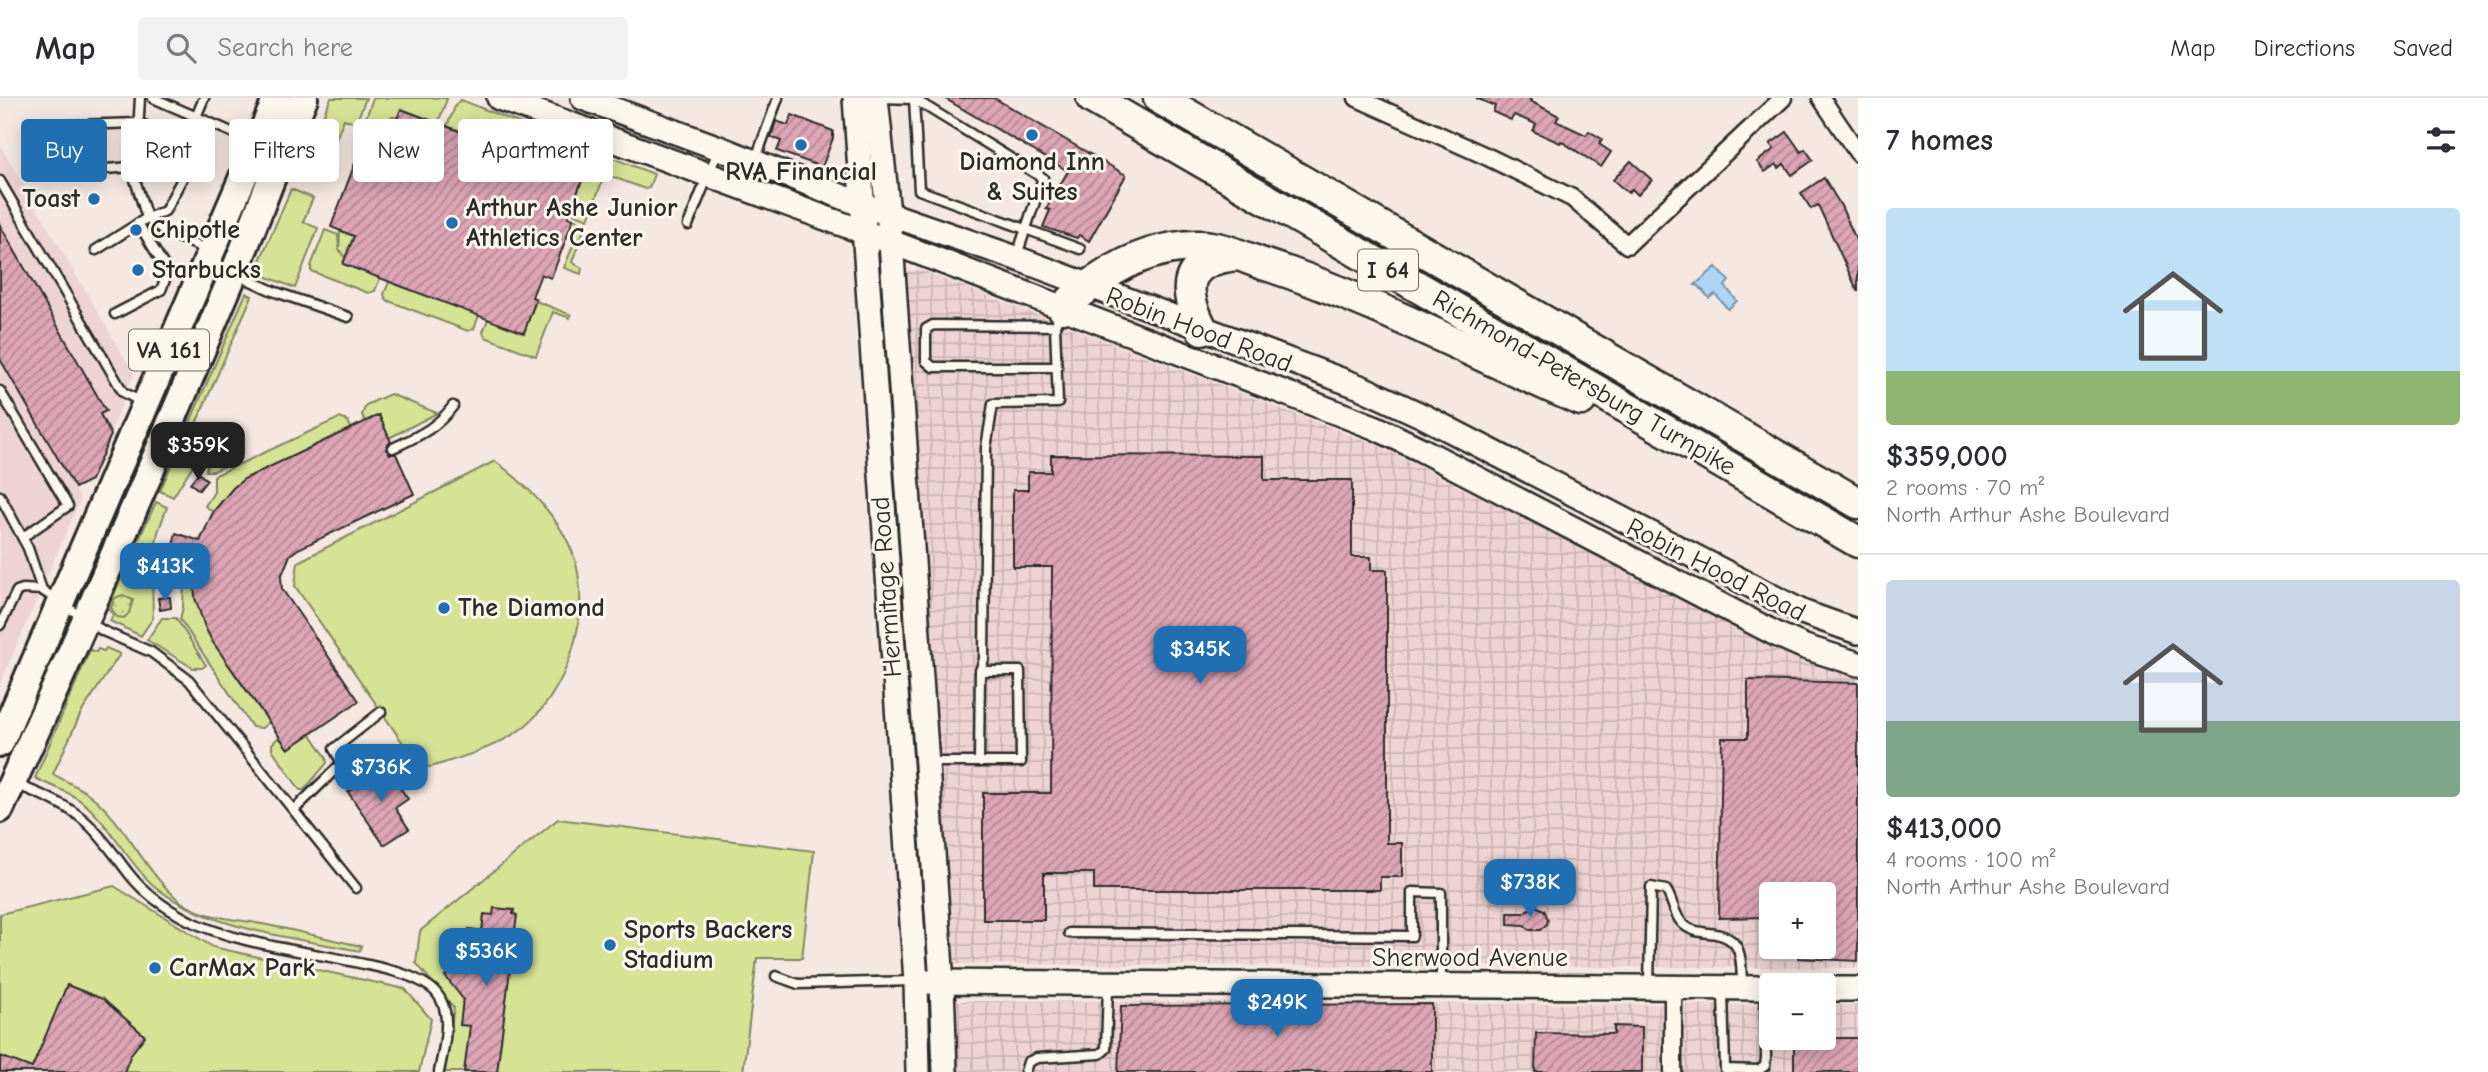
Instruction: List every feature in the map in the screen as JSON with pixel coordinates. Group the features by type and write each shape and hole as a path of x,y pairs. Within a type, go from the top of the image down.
{"highway":[{"name":"Richmond-Petersburg Turnpike","path":"1092,98 1858,542"},
{"name":"Richmond-Petersburg Turnpike","path":"1160,98 1179,106 1858,503"},
{"path":"1059,317 1087,286 1119,265 1155,252 1202,246 1217,247 1287,271 1436,333 1541,383 1684,442"},
{"path":"1202,329 1192,309 1189,295 1193,275 1207,262 1236,255"}],"main road":[{"name":"VA 161","path":"0,743 51,596 145,405 277,98"},
{"name":"VA 161","path":"0,809 6,780 86,621 234,273 304,98"},
{"name":"Hermitage Road","path":"855,98 916,981 918,1072"},
{"name":"Hermitage Road","path":"876,98 891,242 942,983 945,1072"},
{"name":"Robin Hood Road","path":"501,99 891,242 1059,317 1374,427 1802,612 1858,632"},
{"path":"501,99 530,100 572,115 586,115 595,100"},
{"name":"Robin Hood Road","path":"595,100 863,205 1016,258 1371,392 1425,417 1778,635 1858,664"},
{"name":"Sherwood Avenue","path":"916,981 1750,988"},
{"path":"1836,989 1858,989"}],"street":[{"path":"1357,98 1572,198 1627,245 1783,98"},
{"path":"1821,98 1858,153"},
{"path":"1673,987 1673,1072"}],"lane":[{"path":"139,119 140,98"},
{"path":"153,98 173,102 196,117 229,131"},
{"path":"196,117 204,98"},
{"path":"755,162 778,98"},
{"path":"876,98 914,99 1043,178 1016,258"},
{"path":"914,99 919,190 1080,248"},
{"path":"121,123 43,125 44,174 121,168"},
{"path":"688,225 719,148"},
{"path":"0,181 123,392 145,405"},
{"path":"136,182 147,218 166,232 234,273 294,299 348,317"},
{"path":"96,250 138,223 165,211 180,182"},
{"path":"115,314 161,290 168,272 138,223"},
{"path":"979,762 980,671 984,659 986,448 993,404 1058,403 1059,317 933,325 926,329 926,361 933,367 1057,367"},
{"path":"0,391 68,506 23,537"},
{"path":"393,448 433,428 453,406"},
{"path":"0,496 51,596"},
{"path":"0,625 17,591 23,589 51,596 103,631 151,652 189,680 356,888"},
{"path":"927,762 1021,762 1020,671 980,671"},
{"path":"294,810 342,763 334,748 381,712"},
{"path":"6,780 50,799 78,815 100,836 143,889 189,920 237,937 385,969 406,975 431,988 442,1004 447,1023 439,1072"},
{"path":"1649,987 1651,887 1665,890 1673,900 1683,924 1697,932 1730,939 1739,950 1750,988 1765,1066 1759,1070 1724,1070 1750,988"},
{"path":"1069,933 1412,936 1412,892 1441,893 1441,986"},
{"path":"776,975 798,984 916,981"},
{"path":"1025,1072 1028,1062 1037,1058 1100,1054 1106,1049 1108,984"}],"shaded area":[{"path":"0,145 134,374 91,480 75,488 80,500 0,684"},
{"path":"920,270 1379,446 1805,658 1858,674 1858,968 955,964 905,283 907,271"},
{"path":"957,1001 1759,1005 1759,1050 1836,1050 1836,1005 1858,1005 1858,1072 952,1072"}],"green space":[{"path":"331,98 366,98 358,119 353,119 353,122 344,119 339,131 339,119 322,119"},
{"path":"373,98 447,98 440,119 427,119 401,109 398,117 366,119"},
{"path":"461,100 509,119 458,119 458,130 447,126 456,104"},
{"path":"613,158 654,174 649,188 645,189 613,177"},
{"path":"581,182 602,182 588,219 570,212"},
{"path":"291,189 313,198 303,222 318,228 295,288 255,272"},
{"path":"573,219 586,224 572,262 582,268 581,274 564,268 576,238 568,234"},
{"path":"325,230 338,235 339,249 345,258 343,264 380,278 375,291 368,293 311,271"},
{"path":"340,230 354,236 345,258 339,249"},
{"path":"389,282 479,315 474,329 468,331 386,300 384,294"},
{"path":"208,286 212,288 177,368 135,484 99,561 96,559 124,497 164,386"},
{"path":"246,293 252,296 184,451 198,457 173,497 160,491"},
{"path":"536,301 571,315 570,318 553,312 536,356 485,337 483,332 488,319 524,332"},
{"path":"390,394 437,413 389,438 379,415 365,421 362,415 366,405"},
{"path":"339,418 348,421 351,428 244,479 213,512 205,506 214,492 214,476"},
{"path":"223,452 229,464 214,471 206,471 207,462"},
{"name":"The Diamond","path":"495,461 535,496 553,517 567,540 576,563 580,587 580,613 575,639 556,688 542,709 525,726 504,740 468,755 431,767 418,765 295,586 298,562"},
{"path":"156,502 167,507 158,532 152,564 128,563"},
{"path":"123,574 152,574 153,618 141,636 110,621 113,615 109,606"},
{"path":"184,584 194,584 204,621 213,639 234,674 269,722 262,728 252,727 180,619"},
{"path":"122,595 133,600 129,613 124,618 117,617 111,608 115,598"},
{"path":"162,618 176,618 206,665 193,668 147,640"},
{"path":"106,648 120,654 81,713 53,774 86,792 103,807 167,889 189,907 219,917 274,926 361,946 360,951 251,930 197,912 152,884 104,824 81,801 35,778 90,650 104,651"},
{"path":"310,733 327,763 304,790 300,790 272,749 272,744 279,737 288,748"},
{"name":"Sports Backers Stadium","path":"558,819 814,851 802,958 757,958 743,1072 443,1072 454,1008 416,963 420,931"},
{"name":"CarMax Park","path":"114,886 213,947 405,989 431,1019 419,1072 0,1072 0,914"}],"water":[{"path":"1716,267 1729,281 1725,286 1737,301 1728,309 1715,294 1709,298 1695,285"}],"building":[{"name":"Diamond Inn & Suites","path":"944,98 994,98 1126,175 1089,241 1079,235 1077,238 1043,227 1050,210 1046,209 1068,171"},
{"path":"1476,98 1531,98 1530,101 1559,116 1556,121 1586,135 1589,131 1602,139 1599,144 1611,152 1601,167 1561,141 1560,143 1533,131 1536,124 1514,115 1511,120 1493,112 1495,106"},
{"name":"Arthur Ashe Junior Athletics Center","path":"401,109 427,119 397,119"},
{"path":"792,115 833,131 822,167 777,151 781,141 771,137 776,121 788,125"},
{"name":"Arthur Ashe Junior Athletics Center","path":"444,125 458,131 458,182 581,182 568,217 573,219 568,234 551,278 541,274 532,297 536,299 524,333 343,264 354,236 331,227 353,169 353,182 444,182"},
{"path":"1787,132 1801,152 1805,149 1813,160 1792,175 1784,164 1779,168 1776,164 1765,172 1757,162 1774,149 1770,144"},
{"path":"1631,161 1652,180 1638,195 1632,189 1628,193 1613,180"},
{"path":"1824,178 1841,206 1858,244 1858,292 1818,205 1811,209 1801,193"},
{"path":"0,225 106,411 100,414 111,435 91,480 75,488 0,359"},
{"path":"379,415 391,442 387,445 387,450 390,454 396,454 414,494 298,549 290,555 281,577 282,589 359,701 288,749 212,641 195,598 197,552 173,545 176,533 200,541 213,512 244,479"},
{"path":"1051,455 1264,456 1264,480 1352,480 1352,557 1371,557 1371,570 1387,570 1387,843 1402,843 1402,877 1380,877 1380,890 1094,890 1094,873 1044,873 1044,920 983,920 983,793 1051,793 1052,567 1013,567 1013,490 1028,490 1028,472 1051,472"},
{"path":"198,473 207,480 199,490 190,483"},
{"path":"170,597 171,608 160,610 158,598"},
{"path":"1748,680 1858,683 1858,961 1818,959 1836,959 1836,882 1759,882 1759,917 1719,918 1722,738 1748,738"},
{"path":"381,761 408,799 395,808 409,829 384,845 348,792 375,774 371,768"},
{"path":"1536,906 1544,910 1548,919 1547,924 1540,930 1508,924 1508,913 1524,913"},
{"path":"494,908 514,910 513,914 517,915 497,1072 464,1072 470,1026 460,1025 463,999 445,976 465,960 469,929 482,931 484,914 493,915"},
{"path":"67,985 103,999 145,1036 131,1054 124,1072 0,1072 0,1056 32,1068"},
{"path":"1432,1004 1432,1072 1118,1072 1121,1006"},
{"path":"1614,1026 1642,1027 1642,1072 1535,1072 1536,1033 1614,1034"},
{"path":"1836,1038 1858,1038 1858,1072 1794,1072 1794,1050 1836,1050"}],"place":[{"name":"Diamond Inn & Suites","path":"1032,135"},
{"name":"RVA Financial","path":"801,145"},
{"name":"Toast","path":"94,199"},
{"name":"Arthur Ashe Junior Athletics Center","path":"452,223"},
{"name":"Chipotle","path":"136,230"},
{"name":"Starbucks","path":"138,270"},
{"name":"The Diamond","path":"444,608"},
{"name":"Sports Backers Stadium","path":"610,945"},
{"name":"CarMax Park","path":"155,968"}]}
